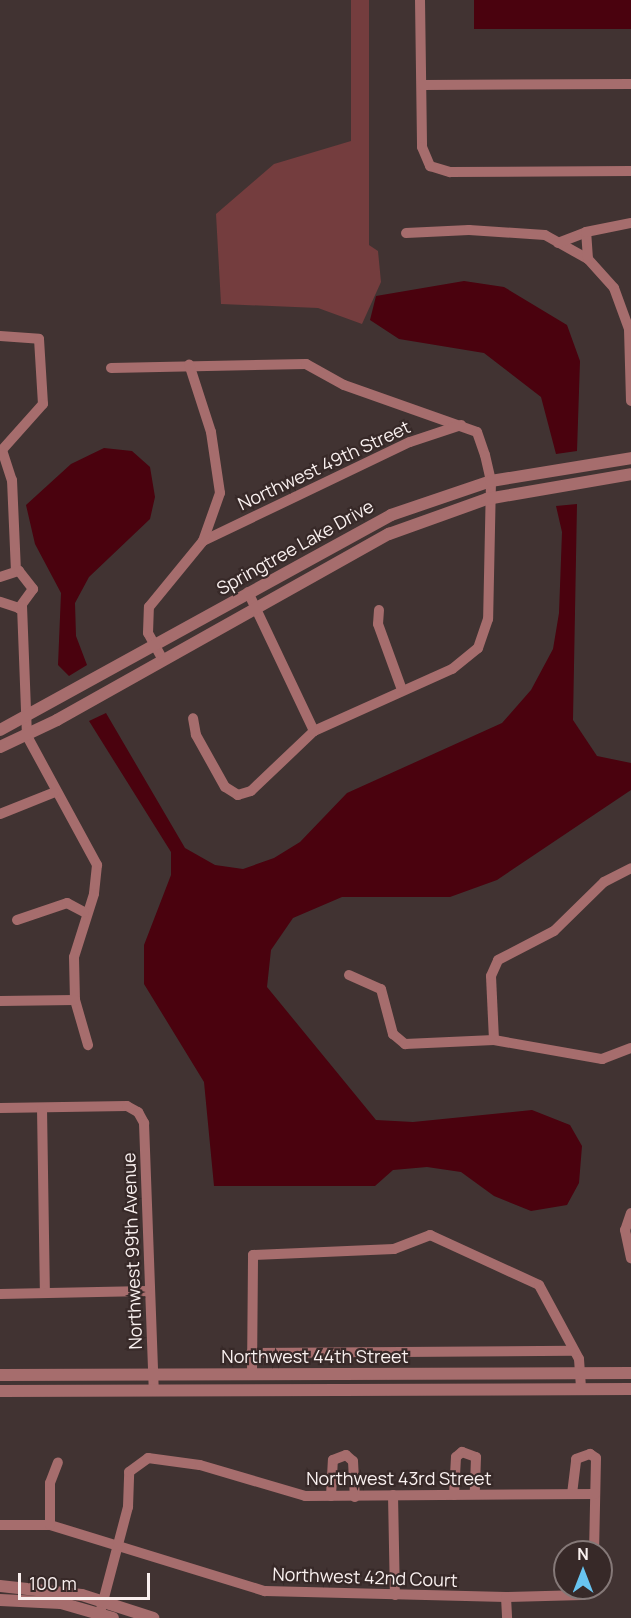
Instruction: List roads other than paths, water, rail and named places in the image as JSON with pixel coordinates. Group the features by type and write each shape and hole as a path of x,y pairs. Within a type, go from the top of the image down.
{"street":[{"path":"420,0 422,147 430,166 450,172 631,171"},
{"path":"422,85 631,84"},
{"path":"558,243 586,232 631,223"},
{"path":"406,233 512,232 558,243 588,259 614,288 629,329 631,401"},
{"path":"586,232 588,259"},
{"path":"0,336 39,339 43,404 2,450 12,480 16,571"},
{"path":"163,660 154,646 146,620 149,607 203,541 220,493 211,432 189,364"},
{"path":"111,368 189,364 306,364 344,385 477,432 491,481 487,499 488,620 478,648 452,669 314,731 251,791 238,795 225,787 196,735 193,718"},
{"name":"Northwest 49th Street","path":"203,541 410,442 461,425"},
{"name":"Springtree Lake Drive","path":"0,730 25,721 362,528 491,481 631,458"},
{"name":"Springtree Lake Drive","path":"0,747 27,736 73,711 376,540 487,499 631,474"},
{"path":"0,577 16,571 29,577 33,589 22,606 27,736 55,792 97,865 94,894 84,912 74,957 75,1000 88,1045"},
{"path":"248,592 314,731"},
{"path":"0,602 22,606"},
{"path":"379,610 378,624 402,690"},
{"path":"0,814 55,792"},
{"path":"494,1040 491,976 498,960 554,931 604,882 631,868"},
{"path":"17,920 67,903 84,912"},
{"path":"348,975 381,989 393,1034 405,1044 494,1040 602,1059 631,1048"},
{"path":"0,1001 75,1000"},
{"name":"Northwest 99th Avenue","path":"42,1108 127,1106 138,1112 144,1123 147,1291 154,1390"},
{"path":"0,1108 42,1108 45,1293"},
{"path":"631,1213 625,1244 631,1258"},
{"path":"252,1374 253,1255 394,1249 430,1235 539,1285 561,1319 581,1373 581,1389"},
{"path":"0,1294 147,1291"},
{"path":"251,1353 573,1351"},
{"name":"Northwest 44th Street","path":"0,1375 631,1373"},
{"name":"Northwest 44th Street","path":"0,1391 631,1389"},
{"path":"454,1495 456,1457 462,1452 476,1457 475,1494"},
{"path":"572,1494 580,1454 596,1458 594,1540"},
{"path":"332,1496 333,1460 346,1455 353,1461 355,1497"},
{"name":"Northwest 43rd Street","path":"120,1544 129,1472 137,1462 177,1460 272,1489 332,1496 595,1494"},
{"path":"50,1525 50,1483 58,1462"},
{"path":"393,1495 395,1595"},
{"name":"Northwest 42nd Court","path":"0,1525 50,1525 120,1544 265,1591 506,1597 553,1596"},
{"path":"99,1616 120,1544"},
{"path":"0,1586 103,1600 153,1618"},
{"path":"506,1597 507,1618"},
{"path":"0,1600 61,1603 99,1616 113,1618"}]}
